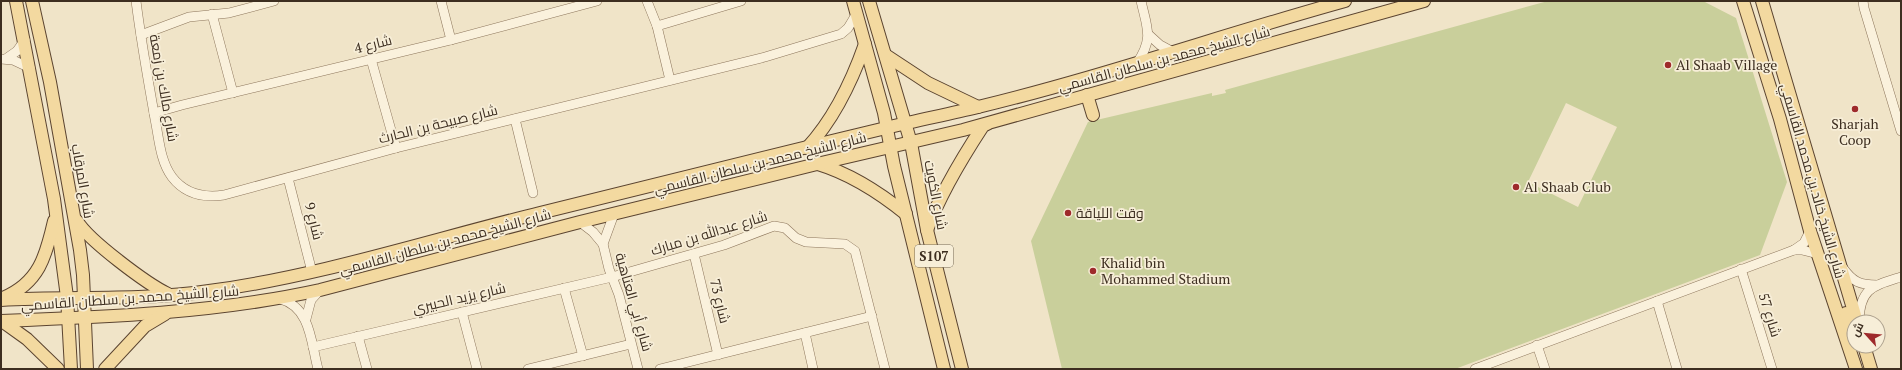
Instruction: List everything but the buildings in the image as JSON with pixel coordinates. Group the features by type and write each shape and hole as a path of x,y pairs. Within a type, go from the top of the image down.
{"main road":[{"path":"16,1 25,40 56,212 67,297 71,369"},
{"name":"شارع المرقاب","path":"32,1 44,50 83,269 87,369"},
{"path":"853,1 887,128 890,147"},
{"name":"شارع الكويت","path":"869,1 887,56 911,143 927,230 962,369"},
{"name":"شارع الشيخ محمد بن سلطان القاسمي","path":"1,300 171,295 241,287 312,272 538,213 905,123 978,107 1136,63 1246,29 1345,1"},
{"name":"شارع الشيخ محمد بن سلطان القاسمي","path":"1,321 84,318 219,308 280,299 320,290 580,222 817,164 911,143 1424,1"},
{"name":"شارع الشيخ خالد بن محمد القاسمي","path":"1743,1 1780,119 1810,231 1856,369"},
{"name":"شارع الشيخ خالد بن محمد القاسمي","path":"1762,1 1838,260 1855,314"},
{"path":"807,148 827,125 853,75 865,44"},
{"path":"887,56 928,83 978,107"},
{"path":"1087,95 1093,115"},
{"path":"927,230 937,206 971,146 983,126 991,122"},
{"name":"S107","path":"890,147 944,369"},
{"path":"817,164 839,172 873,190 906,214"},
{"path":"1,300 21,288 38,270 46,253 56,212"},
{"path":"75,218 87,234 140,277 171,295"},
{"path":"1834,304 1844,307 1847,314"},
{"path":"105,369 142,329 168,312"},
{"path":"1,321 27,338 58,369"},
{"path":"1866,354 1871,369"}],"street":[{"name":"شارع مالك بن زمعة","path":"136,1 140,35 154,114 164,163 172,178"},
{"path":"140,35 189,17 228,13 274,1"},
{"path":"441,1 451,40"},
{"name":"شارع 4","path":"154,114 233,93 451,40 597,1"},
{"path":"647,1 658,26 670,80"},
{"path":"658,26 741,1"},
{"path":"1136,63 1144,50 1149,35 1141,1"},
{"path":"1863,1 1901,131"},
{"name":"شارع صبيحة بن الحارث","path":"172,178 190,192 212,197 396,148 765,58 836,36 848,28 857,13"},
{"path":"212,14 233,93"},
{"path":"1149,35 1160,46 1174,52"},
{"path":"4,59 17,51 25,40"},
{"path":"4,59 19,62 30,68"},
{"path":"371,59 396,148"},
{"path":"515,119 533,193"},
{"name":"شارع 9","path":"288,178 312,272"},
{"name":"شارع أبي العتاهية","path":"603,244 614,214"},
{"name":"شارع أبي العتاهية","path":"580,222 593,232 603,244 612,277 619,295 638,369"},
{"name":"شارع عبدالله بن مبارك","path":"612,277 694,254 732,242 774,226 785,228 796,238 806,242 849,246 857,254 885,369"},
{"path":"1475,369 1794,250 1804,243 1810,231"},
{"path":"1794,250 1802,250 1818,254"},
{"name":"شارع 73","path":"694,254 718,354"},
{"path":"1838,260 1848,275 1856,282 1866,285 1877,284 1901,277"},
{"name":"شارع 57","path":"1741,269 1772,369"},
{"name":"شارع يزيد الحبيري","path":"313,347 612,277"},
{"path":"1859,314 1862,298 1877,284"},
{"path":"564,288 583,356"},
{"path":"306,319 308,306 320,290"},
{"path":"280,299 298,308 306,319 318,369"},
{"path":"1657,301 1677,369"},
{"path":"462,312 477,369"},
{"path":"660,369 872,316"},
{"path":"804,333 813,369"},
{"path":"358,336 367,369"},
{"path":"528,369 631,344"},
{"path":"1537,345 1545,369"}],"green space":[{"path":"1548,1 1703,1 1736,18 1787,182 1760,255 1455,369 1062,369 1031,241 1088,122 1212,93 1212,96 1226,93 1225,90","holes":["1566,103 1617,127 1578,207 1528,182"]}],"place":[{"name":"Al Shaab Village","path":"1668,65"},
{"name":"Sharjah Coop","path":"1855,109"},
{"name":"Al Shaab Club","path":"1516,187"},
{"name":"وقت اللياقة","path":"1068,213"},
{"name":"Khalid bin Mohammed Stadium","path":"1093,271"}]}
